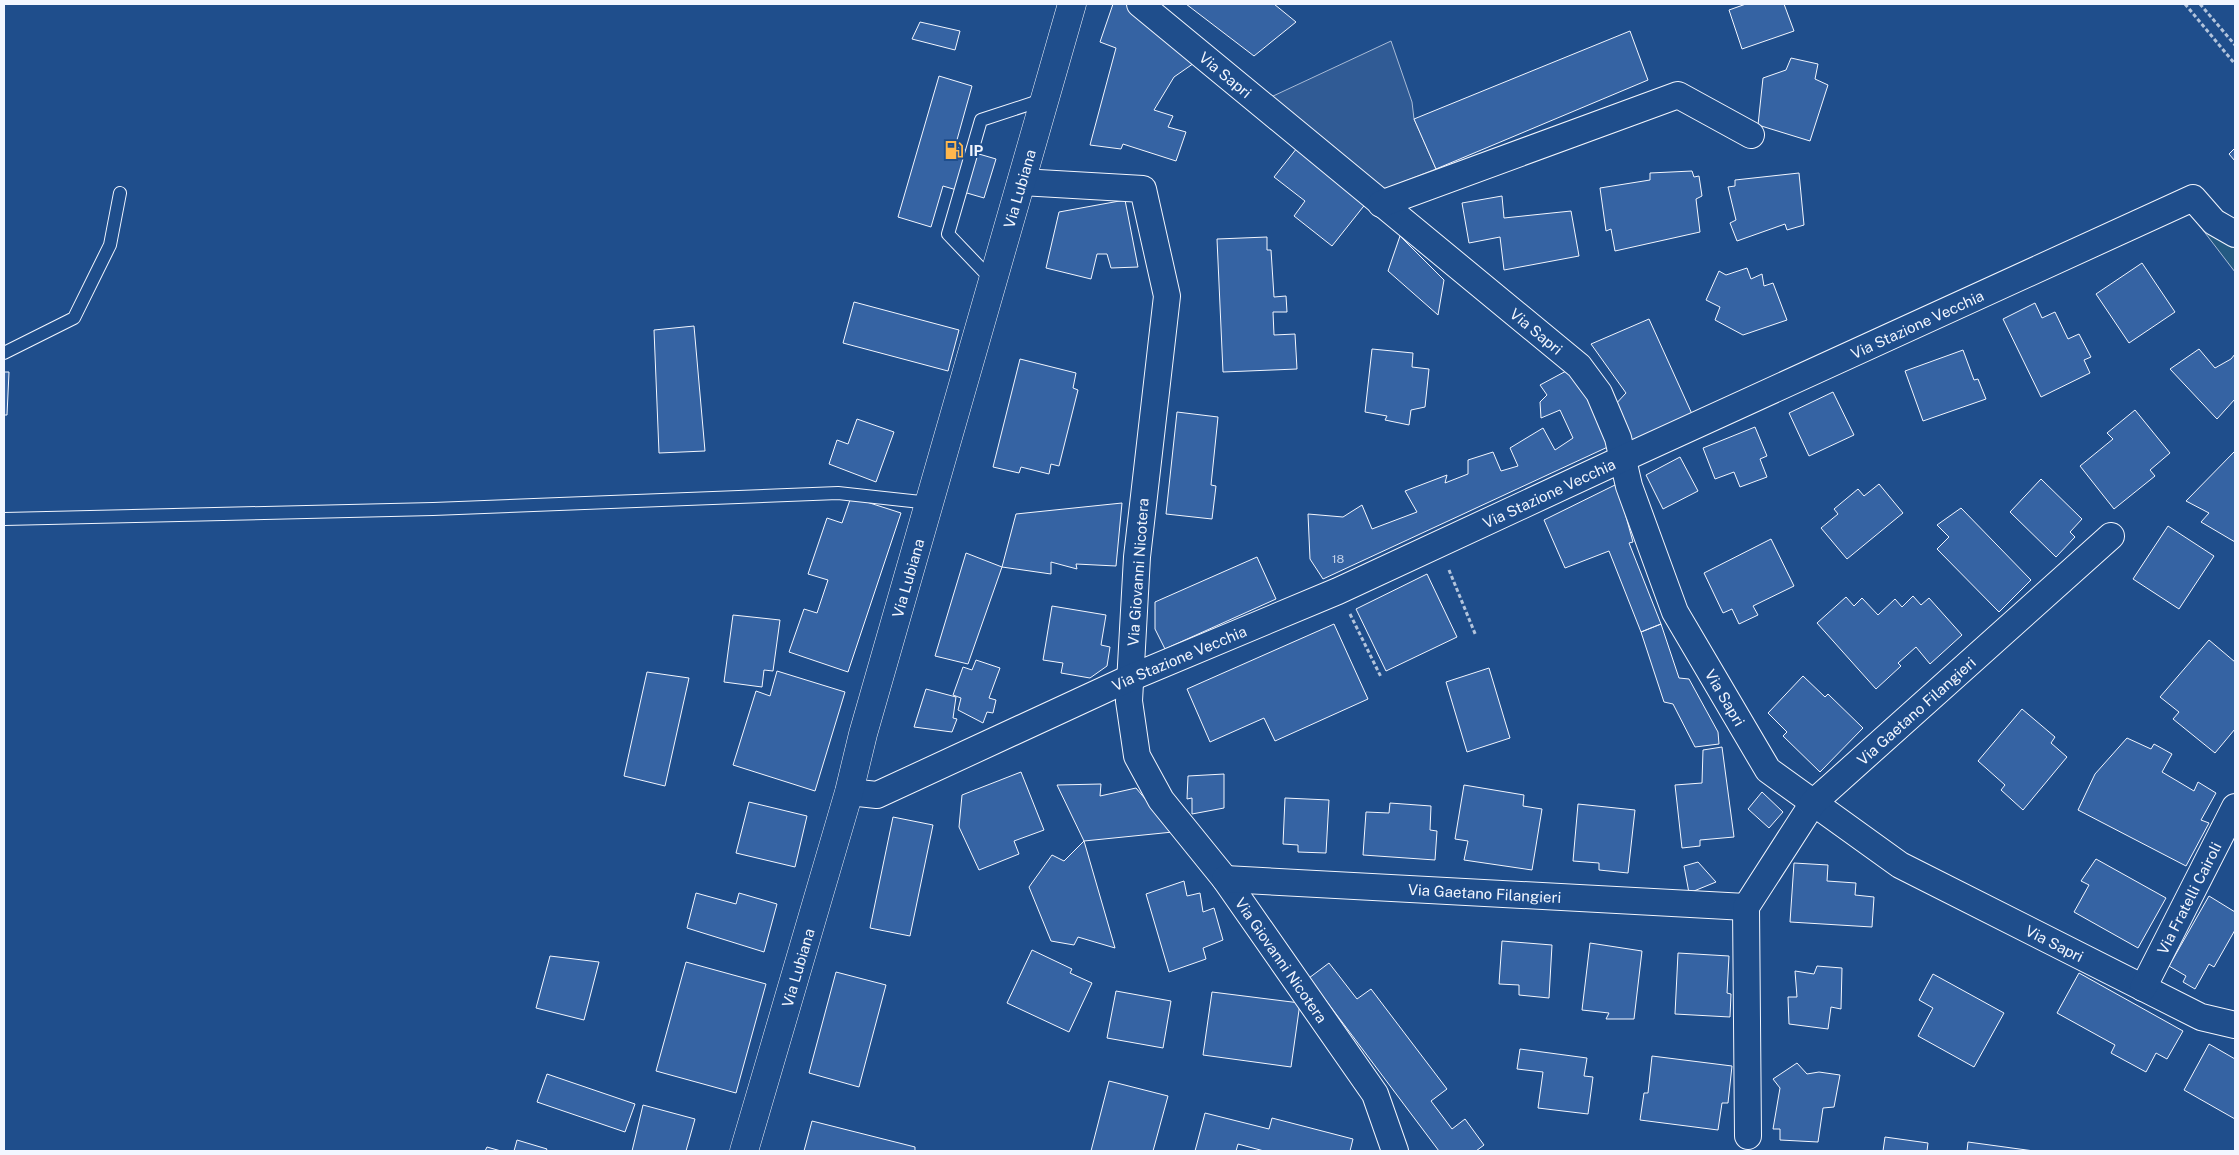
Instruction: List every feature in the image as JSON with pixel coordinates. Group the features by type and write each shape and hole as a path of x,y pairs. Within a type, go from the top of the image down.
{"street":[{"name":"Via Lubiana","path":"744,1151 849,792 863,734 1072,4"},
{"name":"Via Sapri","path":"1140,4 1579,366 1600,393 1618,438 1629,486 1675,612 1768,770 1900,865 2200,1016 2235,1026"},
{"path":"1381,204 1678,96 1751,135"},
{"name":"Via Giovanni Nicotera","path":"1021,182 1144,189 1167,296 1137,557 1129,701 1137,756 1161,800 1224,878 1375,1094 1395,1151"},
{"name":"Via Stazione Vecchia","path":"849,792 877,795 1130,678 1338,591 2193,198 2214,222 2235,234"},
{"name":"Via Gaetano Filangieri","path":"1224,878 1746,906 1813,803 2111,536"},
{"name":"Via Fratelli Cairoli","path":"2143,988 2235,807"},
{"path":"1746,906 1748,1136"}],"lane":[{"path":"993,281 948,234 982,120 1045,99"},
{"path":"4,353 74,318 110,245 120,193"},
{"path":"4,519 432,509 838,493 930,503"}],"path":[{"path":"2185,4 2235,64"},
{"path":"2200,4 2235,45"},
{"path":"1438,544 1476,636"},
{"path":"1338,591 1381,676"}],"shaded area":[{"path":"1391,41 1412,102 1414,119 1436,169 1382,190 1271,97"},
{"path":"2209,222 2235,243 2235,272 2199,225"}],"building":[{"path":"1113,4 1126,4 1157,32 1197,61 1174,77 1154,110 1173,116 1168,127 1186,132 1176,161 1123,144 1121,149 1090,145 1116,48 1100,42"},
{"path":"1186,4 1274,4 1296,22 1254,56"},
{"path":"1746,4 1784,4 1794,31 1742,49 1729,10"},
{"path":"920,22 960,31 955,50 912,39"},
{"path":"1630,31 1648,80 1436,169 1414,119"},
{"path":"1791,58 1818,64 1815,79 1828,85 1810,141 1758,125 1763,78 1786,70"},
{"path":"939,76 972,86 955,147 996,159 984,198 943,186 931,227 898,217"},
{"path":"1297,148 1367,202 1332,246 1294,216 1305,201 1274,177"},
{"path":"2235,148 2235,161 2229,154"},
{"path":"1692,171 1694,177 1699,176 1702,196 1696,199 1700,232 1615,251 1611,229 1606,231 1600,188 1650,180 1650,173"},
{"path":"1799,173 1804,225 1787,230 1785,224 1737,241 1730,223 1736,220 1728,187 1735,186 1735,180"},
{"path":"1502,196 1504,218 1571,211 1579,256 1504,270 1500,237 1469,243 1462,203"},
{"path":"1125,200 1138,267 1111,268 1107,254 1097,254 1091,279 1046,268 1059,212"},
{"path":"1400,236 1444,280 1438,315 1388,271"},
{"path":"1267,237 1267,250 1271,250 1274,297 1286,296 1287,312 1273,312 1274,335 1295,334 1297,369 1223,372 1217,239"},
{"path":"2142,263 2175,312 2129,343 2096,294"},
{"path":"1747,268 1751,279 1762,274 1764,286 1773,283 1787,320 1743,335 1715,320 1720,307 1706,300 1719,271 1726,275"},
{"path":"854,302 959,330 948,371 843,343"},
{"path":"2035,303 2042,318 2055,312 2068,339 2079,334 2091,357 2084,360 2090,373 2041,397 2003,319"},
{"path":"1649,319 1692,414 1625,444 1612,408 1626,393 1591,344"},
{"path":"694,326 705,451 659,453 654,330"},
{"path":"1372,349 1413,353 1412,367 1429,369 1425,407 1411,410 1409,425 1385,420 1387,416 1365,412"},
{"path":"2199,349 2215,368 2231,359 2235,354 2235,399 2217,419 2170,369"},
{"path":"1963,350 1974,380 1978,379 1986,399 1923,421 1905,371"},
{"path":"1020,359 1076,373 1073,388 1078,390 1059,466 1051,464 1049,474 1021,467 1019,473 993,467"},
{"path":"1568,370 1593,399 1612,445 1323,579 1310,559 1308,514 1343,517 1362,505 1372,529 1417,512 1405,491 1447,475 1445,483 1468,474 1468,460 1493,452 1501,471 1518,466 1510,448 1543,428 1555,450 1573,438 1560,410 1541,418 1540,402 1547,395 1540,385"},
{"path":"4,372 9,372 7,415 4,415"},
{"path":"1833,392 1854,435 1809,456 1789,413"},
{"path":"2135,410 2170,453 2150,470 2155,476 2114,509 2080,466 2113,439 2107,433"},
{"path":"1177,412 1218,417 1211,485 1216,486 1212,519 1166,514"},
{"path":"857,419 894,432 876,482 829,464 837,440 848,444"},
{"path":"1755,427 1767,456 1760,459 1767,477 1740,487 1734,472 1715,479 1703,448"},
{"path":"2235,451 2235,542 2201,522 2209,513 2186,501"},
{"path":"1680,457 1698,491 1663,509 1646,475"},
{"path":"2041,479 2082,519 2070,532 2075,537 2056,557 2010,512"},
{"path":"1617,484 1633,542 1629,543 1661,624 1641,632 1609,551 1565,568 1544,520"},
{"path":"1879,484 1903,513 1847,559 1821,528 1838,514 1834,509 1858,489 1864,496"},
{"path":"851,497 901,513 848,672 789,652 804,609 817,613 828,580 808,574 827,518 842,523"},
{"path":"1122,503 1116,566 1076,564 1077,569 1051,562 1051,574 1002,567 1016,514"},
{"path":"1961,508 2031,580 1999,612 1937,549 1949,537 1937,525"},
{"path":"2168,526 2214,556 2179,609 2133,579"},
{"path":"1771,539 1794,586 1753,606 1758,615 1739,624 1732,609 1723,613 1704,573"},
{"path":"966,553 1002,567 968,664 935,656"},
{"path":"1257,557 1276,599 1165,649 1155,629 1155,602"},
{"path":"1427,574 1457,637 1386,671 1356,609"},
{"path":"1913,596 1921,605 1929,598 1962,635 1930,664 1916,647 1898,663 1901,666 1876,689 1817,623 1846,597 1854,606 1862,598 1878,615 1895,599 1902,607"},
{"path":"1052,606 1106,615 1101,645 1110,647 1107,666 1090,678 1061,673 1063,663 1043,660"},
{"path":"733,615 780,620 773,671 764,670 762,687 724,682"},
{"path":"1334,624 1368,699 1275,741 1264,718 1210,742 1187,689"},
{"path":"1661,624 1679,678 1689,679 1718,732 1719,744 1695,747 1673,704 1664,702 1641,632"},
{"path":"2209,640 2235,662 2235,729 2215,753 2173,719 2179,712 2160,697"},
{"path":"976,660 1000,668 989,698 996,700 993,713 987,712 983,723 958,710 961,698 953,695 963,667 972,670"},
{"path":"1489,668 1510,738 1467,752 1446,682"},
{"path":"777,671 845,692 815,791 733,765 756,691 770,696"},
{"path":"647,672 689,678 665,786 624,776"},
{"path":"1803,676 1825,697 1828,694 1863,728 1820,772 1783,736 1787,732 1768,713"},
{"path":"926,689 956,697 953,718 957,719 952,732 914,727"},
{"path":"2022,709 2055,737 2051,743 2067,757 2023,810 2001,790 2005,785 1978,761"},
{"path":"2127,738 2151,749 2154,744 2172,754 2162,772 2194,791 2198,782 2216,793 2201,820 2209,823 2186,866 2078,810 2095,774"},
{"path":"1722,747 1734,837 1700,840 1700,846 1682,848 1675,785 1702,783 1703,750"},
{"path":"1021,772 1044,830 1014,841 1019,854 979,870 959,827 962,795"},
{"path":"1224,774 1224,808 1192,814 1192,798 1187,799 1188,776"},
{"path":"1101,784 1100,796 1136,788 1173,832 1084,841 1057,785"},
{"path":"1464,785 1524,795 1523,806 1542,809 1532,870 1464,860 1468,841 1455,839"},
{"path":"1762,792 1783,812 1769,828 1748,809"},
{"path":"1285,798 1329,800 1326,853 1298,852 1298,845 1283,844"},
{"path":"749,802 807,816 795,867 736,853"},
{"path":"1390,803 1431,806 1430,830 1437,831 1435,860 1363,855 1366,812 1389,813"},
{"path":"1578,804 1635,810 1628,873 1599,870 1599,863 1573,861"},
{"path":"893,817 933,825 910,936 870,928"},
{"path":"1084,841 1115,948 1078,937 1074,945 1051,941 1029,887 1052,855 1064,861"},
{"path":"2096,859 2166,898 2138,948 2074,912 2089,885 2081,881"},
{"path":"1698,862 1716,882 1689,893 1684,866"},
{"path":"1794,863 1828,865 1827,881 1856,883 1855,895 1874,897 1872,927 1790,922"},
{"path":"1184,881 1187,896 1200,893 1203,912 1214,908 1223,940 1203,948 1206,959 1169,972 1146,894"},
{"path":"696,893 736,904 739,893 777,904 764,952 687,928"},
{"path":"2209,896 2235,912 2235,930 2214,967 2209,964 2195,989 2183,982 2186,976 2169,966"},
{"path":"1502,941 1552,945 1549,998 1519,995 1519,985 1499,984"},
{"path":"1590,943 1642,951 1634,1019 1606,1019 1609,1013 1582,1010"},
{"path":"1032,950 1072,969 1070,973 1092,983 1069,1032 1007,1003"},
{"path":"1678,953 1729,956 1727,993 1731,994 1730,1017 1675,1014"},
{"path":"550,956 599,962 584,1020 536,1008"},
{"path":"686,962 766,984 736,1093 656,1071"},
{"path":"1329,963 1357,999 1371,989 1447,1089 1431,1101 1452,1129 1465,1119 1484,1145 1476,1151 1439,1151 1309,978"},
{"path":"1817,966 1842,968 1841,1009 1831,1007 1828,1029 1789,1024 1788,997 1797,997 1795,971 1814,974"},
{"path":"836,972 886,985 859,1087 809,1073"},
{"path":"2079,973 2183,1031 2167,1059 2156,1053 2146,1072 2111,1053 2115,1045 2057,1013"},
{"path":"1933,974 2004,1013 1974,1067 1918,1036 1933,1008 1919,1000"},
{"path":"1116,991 1171,1001 1163,1048 1107,1038"},
{"path":"1212,992 1300,1003 1291,1067 1203,1055"},
{"path":"2209,1044 2235,1059 2235,1119 2184,1090"},
{"path":"1520,1049 1587,1058 1584,1076 1593,1077 1588,1114 1538,1108 1543,1072 1517,1069"},
{"path":"1652,1056 1732,1066 1728,1103 1722,1103 1718,1130 1640,1120 1644,1093 1648,1093"},
{"path":"1797,1063 1807,1074 1819,1072 1840,1075 1834,1107 1823,1108 1818,1142 1780,1140 1780,1129 1773,1129 1780,1088 1773,1079"},
{"path":"547,1074 635,1104 625,1132 537,1102"},
{"path":"1109,1081 1168,1096 1153,1151 1091,1151"},
{"path":"643,1105 695,1119 686,1151 632,1151"},
{"path":"1205,1113 1269,1129 1272,1118 1353,1139 1350,1151 1264,1151 1238,1144 1236,1151 1195,1151"},
{"path":"812,1121 915,1147 915,1151 804,1151"},
{"path":"1885,1137 1928,1143 1927,1151 1883,1151"},
{"path":"517,1140 547,1149 546,1151 514,1151"},
{"path":"1968,1142 2034,1151 1967,1151"},
{"path":"487,1147 501,1151 485,1151"}],"place":[{"name":"IP","path":"954,150"}]}
